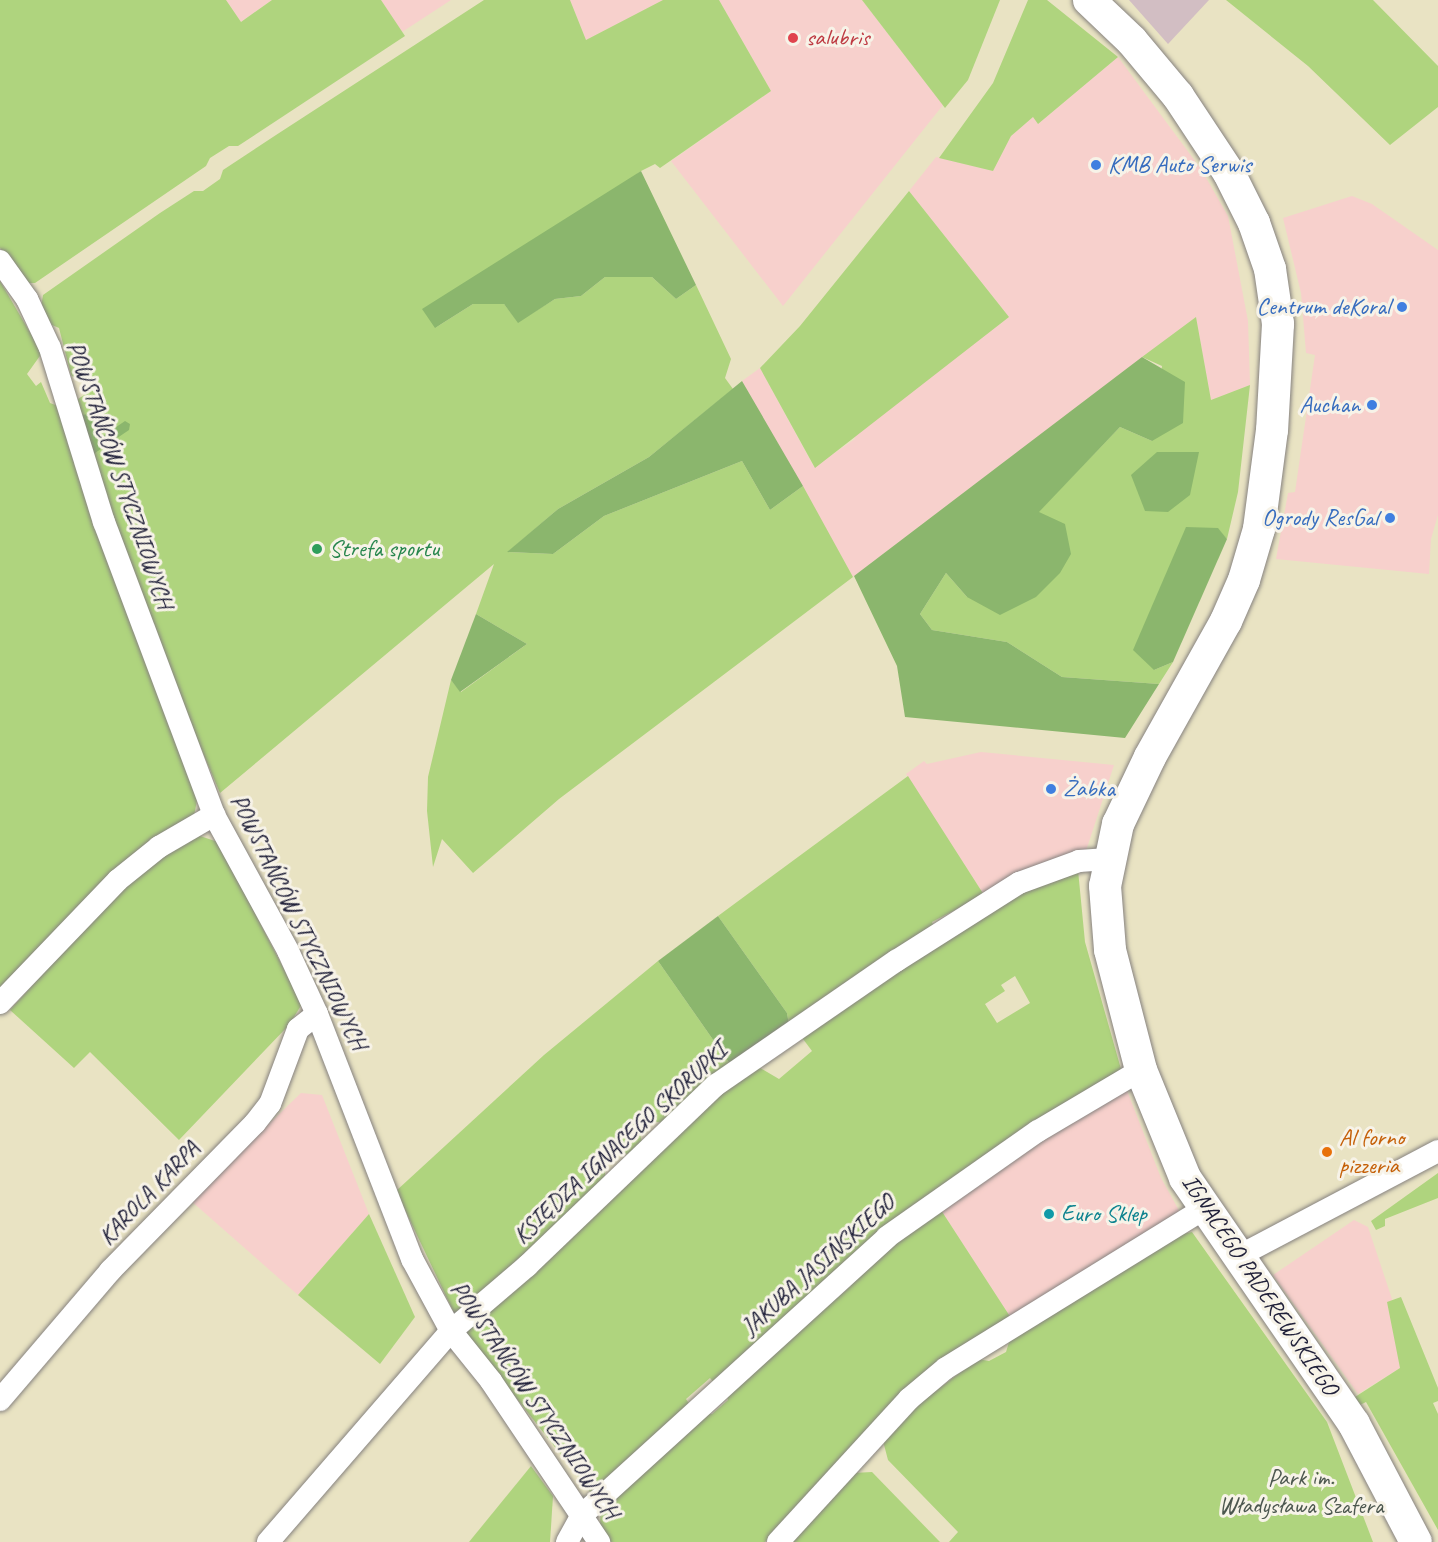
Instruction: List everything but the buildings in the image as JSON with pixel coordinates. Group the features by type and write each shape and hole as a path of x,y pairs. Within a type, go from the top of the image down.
{"street":[{"name":"IGNACEGO PADEREWSKIEGO","path":"1089,0 1132,42 1178,96 1229,173 1254,223 1270,269 1278,324 1266,485 1244,580 1226,621 1133,790 1108,860 1105,905 1110,950 1140,1070 1168,1144 1203,1209 1354,1424 1416,1542"},
{"name":"POWSTAŃCÓW STYCZNIOWYCH","path":"0,261 27,299 50,348 104,522 214,815 288,951 317,1014 412,1259 452,1331 491,1381 599,1542"},
{"path":"0,1003 118,880 159,848 214,815"},
{"name":"KSIĘDZA IGNACEGO SKORUPKI","path":"268,1542 452,1331 527,1266 716,1085 756,1054 1020,883 1079,861 1108,860"},
{"name":"KAROLA KARPA","path":"0,1400 110,1271 255,1123 270,1104 298,1029 317,1014"},
{"name":"JAKUBA JASIŃSKIEGO","path":"567,1542 582,1515 921,1210 1038,1131 1140,1070"},
{"path":"1237,1257 1438,1151"},
{"path":"778,1542 909,1399 946,1368 1203,1209"}],"shaded area":[{"path":"226,0 272,0 241,22"},
{"path":"381,0 451,0 402,32"},
{"path":"570,0 664,0 586,40"},
{"path":"719,0 862,0 943,105 783,306 671,161 771,91"},
{"path":"1129,0 1209,0 1168,44"},
{"path":"1118,57 1201,169 1228,216 1248,321 1250,385 1211,400 1196,317 853,577 742,381 760,368 814,467 855,439 853,435 1009,317 909,191 936,157 993,171 1011,136 1034,116 1038,124"},
{"path":"1352,196 1372,204 1438,250 1438,515 1431,539 1429,574 1276,559 1288,493 1295,492 1315,355 1306,353 1301,293 1283,218"},
{"path":"981,752 1114,765 1086,851 984,895 906,774 924,761 927,764"},
{"path":"1126,1088 1161,1178 1181,1214 1011,1318 939,1207"},
{"path":"301,1093 322,1095 369,1214 298,1295 190,1200"},
{"path":"1354,1220 1368,1227 1392,1299 1400,1368 1358,1394 1273,1275"}],"green space":[{"path":"0,0 226,0 241,22 272,0 381,0 405,36 238,146 229,146 210,158 206,166 35,283 26,283 0,248"},
{"path":"484,0 570,0 586,40 663,0 719,0 771,91 660,168 655,164 641,171 435,328 473,304 504,304 518,322 555,299 581,296 605,277 652,277 676,299 696,285 731,359 725,378 733,389 649,457 558,509 508,552 553,554 604,516 742,461 770,510 803,486 853,577 559,799 473,873 442,839 433,867 427,811 428,777 451,680 461,692 527,644 476,614 494,564 220,793 165,664 115,525 75,401 93,389 88,377 77,380 71,375 59,328 52,325 41,307 43,295 160,213 194,191 203,191 220,179 223,170"},
{"path":"862,0 1000,0 968,80 945,108"},
{"path":"1028,0 1047,0 1118,57 1038,124 1033,117 1011,136 993,171 939,158 993,83"},
{"path":"1226,0 1373,0 1438,66 1438,107 1390,145 1308,66"},
{"path":"641,171 696,285 676,299 652,277 605,277 581,296 555,299 518,323 504,304 473,304 435,328 422,309"},
{"path":"909,191 1009,317 815,468 760,368 800,326"},
{"path":"0,281 42,353 27,374 36,386 41,382 50,403 58,406 199,790 194,816 0,990"},
{"path":"1196,317 1211,400 1250,385 1238,492 1227,539 1217,528 1154,670 1173,662 1159,684 1062,677 1007,642 932,630 920,614 946,573 967,597 1038,512 1120,427 1152,441 1162,366 1142,357"},
{"path":"1142,357 1185,382 1183,423 1152,441 1120,427 1039,512 1065,524 1071,554 1060,573 1036,597 1000,615 967,597 946,573 920,614 932,630 1007,642 1062,677 1159,684 1125,738 905,717 897,666 854,576"},
{"path":"742,381 803,486 770,510 742,461 604,516 553,554 507,552 558,509 649,457"},
{"path":"90,414 103,436 125,421 130,424 129,430 92,455 81,415"},
{"path":"1157,452 1199,452 1190,495 1168,512 1145,511 1131,475"},
{"path":"1186,527 1218,528 1227,539 1173,662 1154,670 1133,650"},
{"path":"476,614 527,644 460,692 451,680"},
{"path":"908,776 984,895 932,922 934,927 789,1025 787,1013 718,916"},
{"path":"194,834 218,842 302,1004 289,1025 179,1140 90,1052 74,1068 10,1010 133,875"},
{"path":"1078,870 1085,942 1121,1069 715,1384 710,1378 686,1399 690,1405 591,1493 465,1333 691,1120 755,1065 779,1079 812,1051 800,1035 1014,896","holes":["1015,976 1030,1003 997,1023 985,1004 1005,991 1001,985"]},
{"path":"718,916 787,1013 789,1025 730,1064 658,961"},
{"path":"658,961 730,1064 663,1123 651,1121 639,1131 642,1142 628,1156 618,1145 605,1158 605,1178 463,1311 454,1313 396,1191 544,1055"},
{"path":"1438,1173 1438,1198 1385,1219 1385,1226 1376,1230 1371,1221"},
{"path":"939,1207 1011,1318 899,1399 765,1542 611,1542 600,1525 601,1504 703,1413 712,1414 728,1400 726,1393 851,1286 847,1281"},
{"path":"369,1214 415,1317 380,1364 298,1295"},
{"name":"Park im. Władysława Szafera","path":"1192,1232 1327,1422 1373,1542 949,1542 958,1532 888,1460 883,1441 912,1409 978,1359 989,1361 1006,1352 1010,1339 1178,1235"},
{"path":"1401,1297 1438,1388 1438,1401 1433,1403 1438,1414 1438,1530 1366,1402 1360,1405 1355,1397 1400,1368 1387,1302"},
{"path":"531,1466 553,1496 550,1542 469,1542"},
{"path":"872,1472 940,1542 788,1542 853,1473"}],"place":[{"name":"salubris","path":"793,38"},
{"name":"KMB Auto Serwis","path":"1096,165"},
{"name":"Centrum deKoral","path":"1402,307"},
{"name":"Auchan","path":"1372,405"},
{"name":"Ogrody ResGal","path":"1390,518"},
{"name":"Strefa sportu","path":"317,549"},
{"name":"Żabka","path":"1051,789"},
{"name":"Al forno pizzeria","path":"1327,1152"},
{"name":"Euro Sklep","path":"1049,1214"}]}
